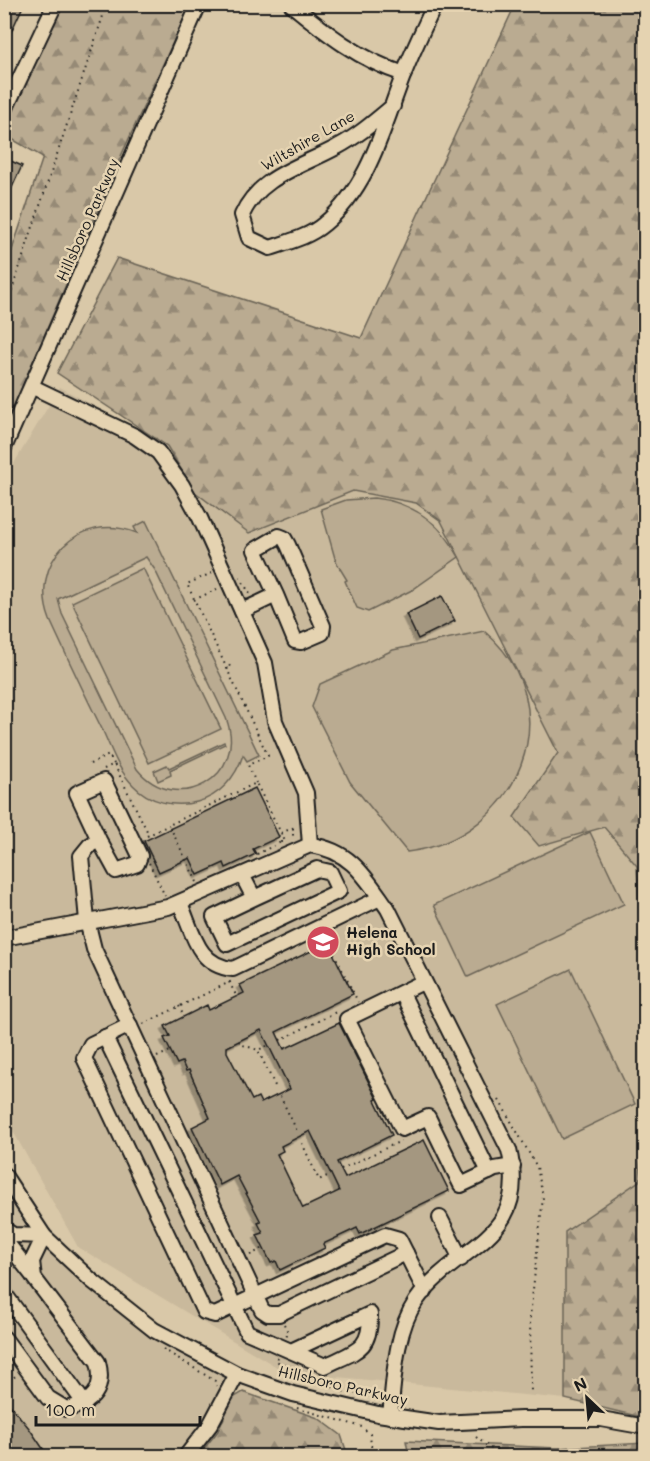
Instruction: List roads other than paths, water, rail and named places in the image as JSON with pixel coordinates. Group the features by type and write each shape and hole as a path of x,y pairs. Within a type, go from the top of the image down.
{"street":[{"path":"4,112 55,4"},
{"name":"Hillsboro Parkway","path":"4,448 33,387 199,4"},
{"path":"291,4 327,34 360,56 404,74"},
{"name":"Wiltshire Lane","path":"393,106 357,135 290,170 255,194 242,215 249,238 270,248 296,239 328,221 346,203 356,188 393,106 404,74 435,4"},
{"path":"33,387 135,436 158,452 187,493 265,663 275,721 306,794 310,845"},
{"path":"279,536 284,538 288,545 323,626 322,633 301,642 295,641 276,595 255,550 279,536"},
{"path":"242,611 276,595"},
{"path":"104,780 140,856 140,861 121,871 116,871 99,840 77,793 104,780"},
{"path":"99,840 90,845 81,856 82,922 134,1026 262,1310 268,1314 279,1314 406,1253"},
{"path":"4,938 180,903 310,845 326,847 348,857 380,898 509,1150 515,1186 509,1209 489,1237 461,1259 415,1302 401,1336 390,1416"},
{"path":"317,868 330,872 339,891 227,944 214,917 254,898 317,868"},
{"path":"242,874 254,898"},
{"path":"180,903 202,954 213,965 233,969 380,898"},
{"path":"4,929 69,919 82,922"},
{"path":"423,982 347,1019 402,1129 428,1117 461,1185 489,1172 513,1166"},
{"path":"402,993 489,1172"},
{"path":"134,1026 91,1044 85,1051 84,1058 200,1305 211,1316 377,1236 393,1236 399,1239 425,1291"},
{"path":"105,1037 248,1332 291,1351 325,1366 363,1347 371,1332 370,1314 291,1351"},
{"name":"Hillsboro Parkway","path":"4,1175 44,1236 91,1280 154,1330 237,1374 293,1394 390,1416 439,1423 521,1419 601,1419 645,1427"},
{"path":"440,1218 461,1259"},
{"path":"4,1229 14,1235 44,1236 32,1261 34,1278"},
{"path":"4,1239 98,1362 102,1375 94,1395 85,1404 66,1409 48,1398 4,1338"},
{"path":"4,1293 85,1404"},
{"path":"186,1456 210,1425 237,1374"}],"place":[{"name":"Helena High School","path":"323,942"}]}
